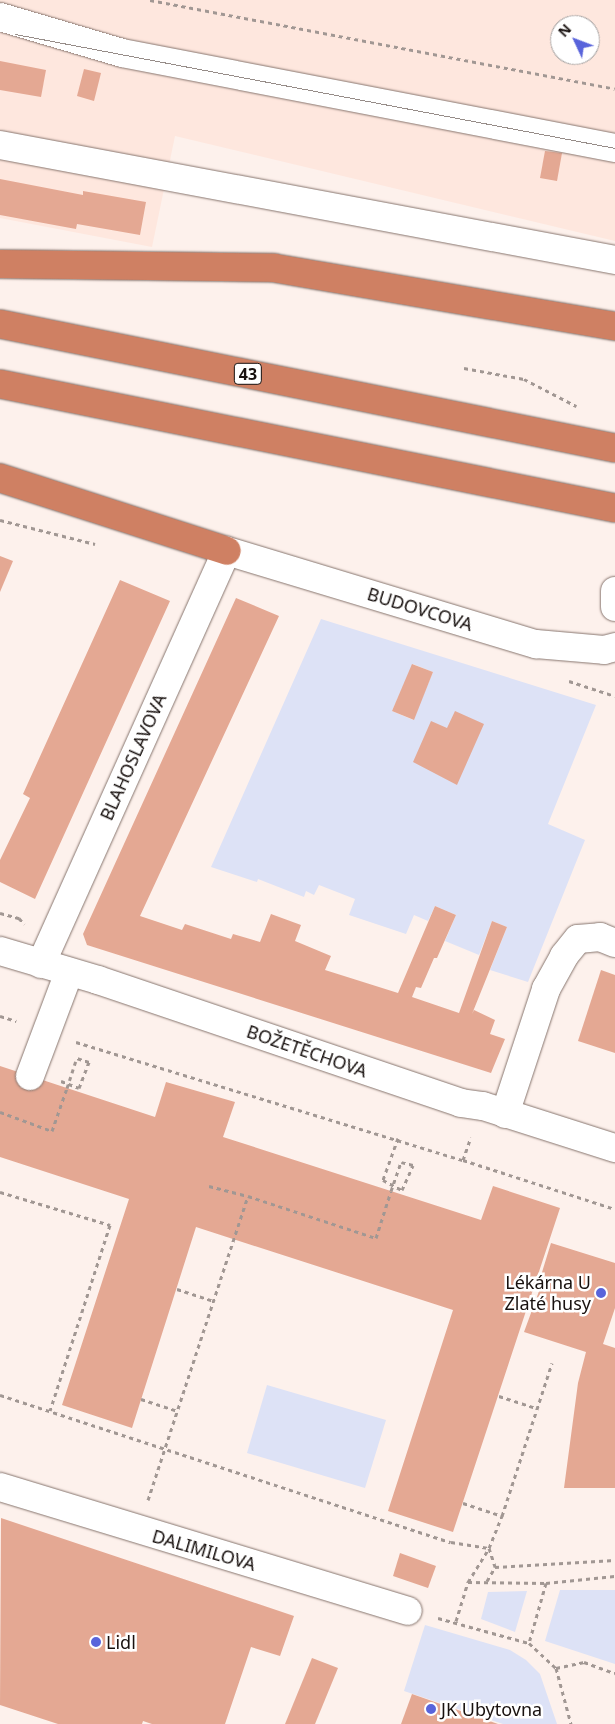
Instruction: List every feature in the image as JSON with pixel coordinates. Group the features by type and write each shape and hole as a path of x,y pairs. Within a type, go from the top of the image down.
{"highway":[{"path":"0,264 274,268 615,326"},
{"name":"43","path":"0,324 615,448"},
{"path":"0,384 615,508"},
{"path":"0,478 227,552"}],"street":[{"path":"0,17 122,53 615,148"},
{"path":"0,145 615,260"},
{"name":"BUDOVCOVA","path":"227,552 536,644 587,649 615,647"},
{"name":"BLAHOSLAVOVA","path":"41,964 227,552"},
{"path":"615,591 615,607"},
{"path":"494,1110 546,988 564,956 578,939 600,937 615,943"},
{"name":"BOŽETĚCHOVA","path":"0,951 69,972 462,1103 494,1110 615,1148"},
{"path":"30,1076 69,972"},
{"name":"DALIMILOVA","path":"0,1487 138,1532 408,1611"}],"path":[{"path":"150,0 615,89"},
{"path":"464,368 524,379 583,409"},
{"path":"558,677 615,696"},
{"path":"0,1016 47,1031"},
{"path":"72,1049 74,1041 398,1138 615,1209"},
{"path":"0,1112 52,1131 67,1088 77,1058 89,1062 79,1088 61,1081 64,1073"},
{"path":"463,1160 494,1110"},
{"path":"209,1186 248,1196 376,1238 391,1192 401,1162 412,1166 402,1190 383,1180 398,1138"},
{"path":"0,1192 110,1225 50,1411"},
{"path":"138,1532 248,1196"},
{"path":"177,1289 214,1301"},
{"path":"456,1621 468,1582 489,1548 502,1516 552,1363"},
{"path":"0,1395 451,1542 489,1548"},
{"path":"499,1396 537,1408"},
{"path":"141,1399 178,1411"},
{"path":"463,1503 502,1516"},
{"path":"487,1582 495,1567 489,1548"},
{"path":"495,1567 615,1560"},
{"path":"468,1582 546,1583 615,1576"},
{"path":"529,1643 546,1583"},
{"path":"408,1611 456,1621 529,1643 556,1668 571,1724"},
{"path":"556,1668 584,1662 615,1673"}],"shaded area":[{"path":"0,0 615,0 615,241 175,136 152,247 0,218"},
{"path":"321,619 596,705 548,824 585,840 528,982 490,970 507,927 492,921 479,955 445,941 456,915 435,906 428,921 414,915 406,934 349,915 355,899 319,885 314,895 306,891 304,897 258,879 257,882 211,867","holes":["413,664 433,672 413,720 392,711"]},
{"path":"267,1385 386,1420 365,1488 247,1453"},
{"path":"560,1590 615,1590 615,1664 545,1641"},
{"path":"527,1591 515,1632 481,1619 488,1592"},
{"path":"425,1625 510,1650 526,1660 540,1674 557,1724 503,1724 404,1691"}],"building":[{"path":"0,61 46,70 41,97 0,90"},
{"path":"84,69 101,73 94,101 77,96"},
{"path":"545,151 562,153 557,181 540,178"},
{"path":"0,179 83,195 83,191 146,202 140,235 77,224 76,229 0,215"},
{"path":"0,556 13,561 0,592"},
{"path":"120,580 170,601 35,899 0,882 0,860 30,798 23,794"},
{"path":"236,598 279,616 140,916 182,930 185,924 231,939 233,934 260,942 271,914 301,925 295,941 331,956 325,970 398,993 435,906 456,915 421,988 416,987 412,997 459,1013 492,921 507,927 472,1014 474,1010 495,1020 490,1034 505,1039 491,1073 87,945 83,934"},
{"path":"412,664 433,672 414,720 392,711"},
{"path":"455,711 484,724 457,785 413,762 431,721 447,728"},
{"path":"601,970 615,975 615,1053 578,1041"},
{"path":"0,1066 155,1117 166,1082 235,1102 223,1137 481,1220 493,1186 560,1208 453,1532 388,1511 453,1310 196,1227 132,1428 62,1405 129,1199 0,1157"},
{"path":"551,1243 615,1263 615,1308 603,1344 615,1348 615,1488 564,1488 578,1383 586,1352 524,1332 542,1283 539,1282"},
{"path":"1,1518 294,1616 280,1656 251,1647 225,1724 152,1724 143,1721 142,1724 58,1724 0,1705"},
{"path":"400,1553 436,1566 428,1588 393,1576"},
{"path":"312,1658 338,1668 315,1724 285,1724"},
{"name":"JK Ubytovna","path":"412,1694 498,1724 401,1724"}],"tram line":[{"path":"15,34 615,148"}],"place":[{"name":"Lékárna U Zlaté husy","path":"601,1293"},
{"name":"Lidl","path":"96,1642"},
{"name":"JK Ubytovna","path":"431,1709"}]}
